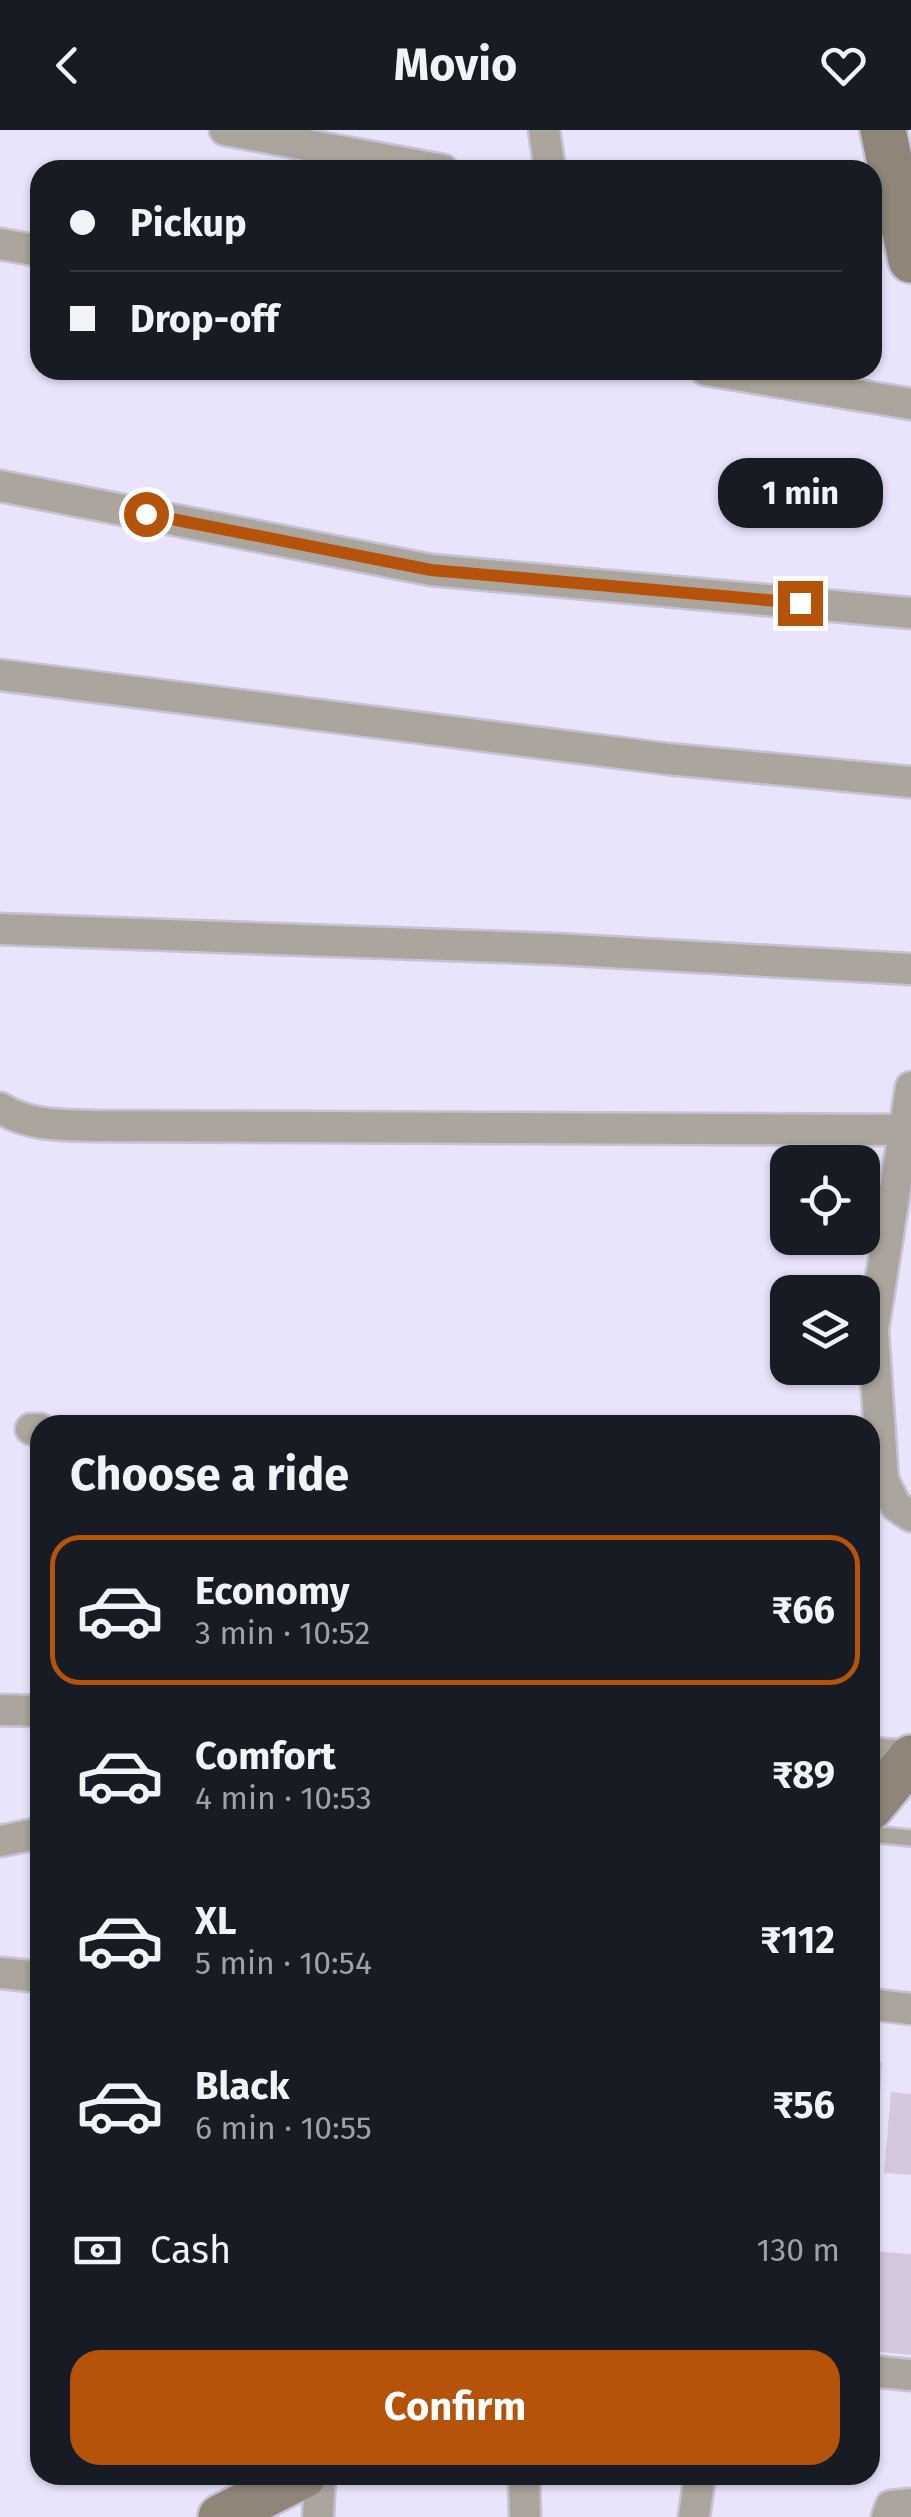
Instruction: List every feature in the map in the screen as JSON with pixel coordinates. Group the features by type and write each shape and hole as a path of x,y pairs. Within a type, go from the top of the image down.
{"street":[{"path":"225,130 388,160"},
{"path":"544,130 548,160"},
{"path":"883,130 911,260"},
{"path":"0,244 30,248"},
{"path":"766,380 911,404"},
{"path":"0,486 431,570 911,613"},
{"path":"0,676 668,760 911,782"},
{"path":"0,929 556,949 911,969"},
{"path":"875,1415 872,1330 911,1087"},
{"path":"0,1108 40,1124 99,1126 904,1130"},
{"path":"880,1483 896,1506 911,1516"},
{"path":"0,1710 30,1711"},
{"path":"880,1754 911,1757"},
{"path":"880,1796 911,1757"},
{"path":"0,1841 30,1835"},
{"path":"0,1973 30,1975"},
{"path":"880,2005 911,2009"},
{"path":"880,2372 911,2375"},
{"path":"221,2517 284,2485"},
{"path":"318,2517 320,2485"},
{"path":"524,2485 525,2517"},
{"path":"694,2517 699,2485"},
{"path":"887,2517 891,2506 911,2504"}],"lane":[{"path":"880,1835 911,1838"}],"building":[{"path":"891,2092 911,2094 911,2175 884,2173"},
{"path":"880,2252 911,2254 911,2355 880,2352"}],"route":[{"path":"146,514 431,570 800,603"}]}
